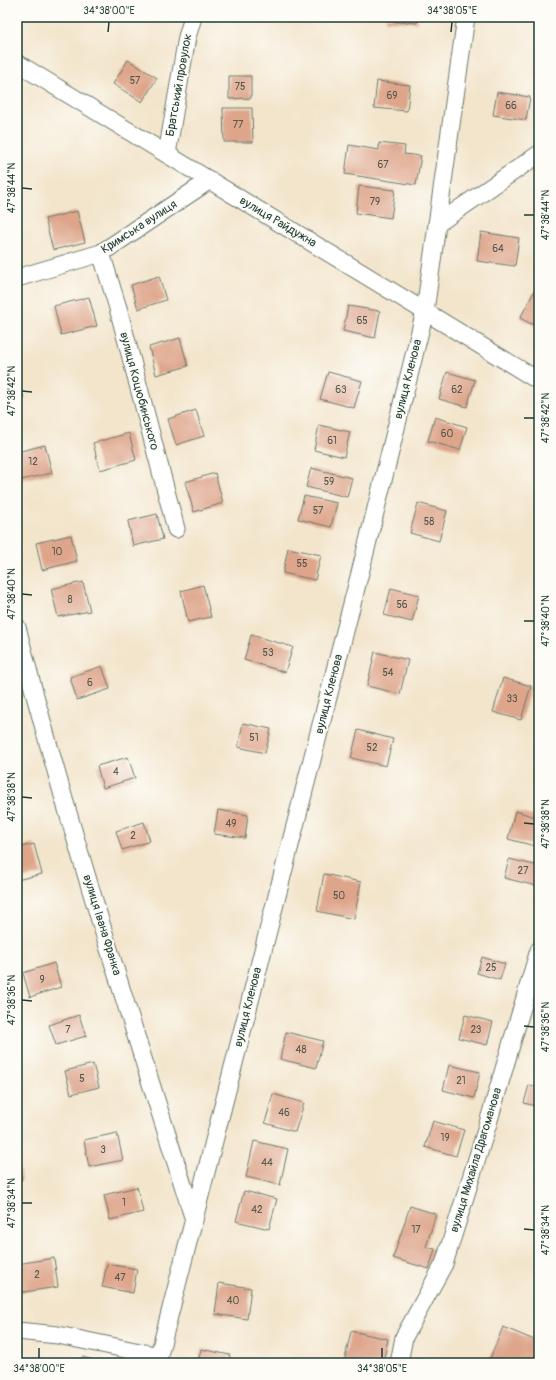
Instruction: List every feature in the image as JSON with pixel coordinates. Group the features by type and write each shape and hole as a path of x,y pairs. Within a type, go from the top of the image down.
{"street":[{"name":"Братський провулок","path":"168,154 187,37 193,17"},
{"name":"вулиця Кленова","path":"158,1360 360,572 425,311 466,17"},
{"name":"вулиця Райдужна","path":"17,63 539,381"},
{"path":"437,224 539,154"},
{"name":"Кримська вулиця","path":"17,278 101,253 210,180"},
{"name":"вулиця Коцюбинського","path":"101,253 118,308 176,529"},
{"name":"вулиця Івана Франка","path":"17,627 41,721 100,921 194,1221"},
{"name":"вулиця Михайла Драгоманова","path":"399,1363 404,1338 444,1264 486,1130 539,950"},
{"path":"17,1331 58,1335 158,1360"}],"building":[{"path":"386,17 418,17 417,23 386,21"},
{"path":"128,60 157,78 142,102 113,84"},
{"path":"229,76 251,76 251,98 229,99"},
{"path":"377,81 410,85 407,111 374,108"},
{"path":"497,92 530,97 526,120 493,115"},
{"path":"223,108 252,108 253,142 224,142"},
{"path":"379,143 405,146 404,154 421,156 416,185 345,174 349,145 379,150"},
{"path":"359,186 395,190 391,218 356,213"},
{"path":"77,211 85,242 53,250 45,219"},
{"path":"481,232 519,238 515,266 477,261"},
{"path":"159,276 166,300 138,309 131,285"},
{"path":"535,290 539,292 539,328 520,318"},
{"path":"89,297 97,326 61,335 54,306"},
{"path":"348,306 380,311 375,338 343,331"},
{"path":"180,338 188,366 156,375 149,347"},
{"path":"328,372 362,381 354,408 320,399"},
{"path":"447,372 475,380 467,407 439,399"},
{"path":"17,376 24,398 17,401"},
{"path":"196,410 204,436 176,445 168,419"},
{"path":"435,417 467,427 460,450 428,441"},
{"path":"319,425 350,432 344,457 314,450"},
{"path":"129,433 136,460 100,470 93,443"},
{"path":"45,445 52,473 17,481 17,452"},
{"path":"311,468 352,478 347,497 306,487"},
{"path":"215,473 223,503 194,512 185,482"},
{"path":"304,496 337,503 331,527 298,519"},
{"path":"418,503 447,511 439,541 410,533"},
{"path":"157,514 163,539 133,546 128,521"},
{"path":"71,535 77,561 42,570 36,543"},
{"path":"288,548 321,555 315,580 283,573"},
{"path":"83,582 90,611 58,617 51,589"},
{"path":"203,585 211,617 188,622 181,591"},
{"path":"391,588 419,595 412,622 384,615"},
{"path":"251,635 293,647 285,672 244,660"},
{"path":"375,652 408,660 400,694 367,686"},
{"path":"102,666 110,689 77,700 70,677"},
{"path":"503,678 531,686 521,720 493,712"},
{"path":"243,723 271,729 265,753 238,747"},
{"path":"358,730 393,739 386,766 351,758"},
{"path":"128,757 135,778 103,788 97,766"},
{"path":"218,810 248,815 245,838 214,834"},
{"path":"515,811 539,818 539,847 508,839"},
{"path":"144,822 150,841 122,850 116,831"},
{"path":"34,844 42,874 17,880 17,848"},
{"path":"509,859 539,866 537,886 504,878"},
{"path":"324,874 361,882 354,919 317,911"},
{"path":"482,957 505,964 500,980 477,973"},
{"path":"54,963 61,987 30,997 23,973"},
{"path":"79,1015 86,1036 56,1045 49,1025"},
{"path":"465,1015 493,1022 487,1045 459,1038"},
{"path":"286,1032 323,1041 316,1068 280,1059"},
{"path":"93,1064 99,1087 71,1094 65,1071"},
{"path":"449,1065 480,1072 474,1098 443,1090"},
{"path":"529,1085 539,1087 539,1107 524,1103"},
{"path":"273,1094 304,1103 295,1132 265,1123"},
{"path":"433,1121 464,1130 456,1156 425,1147"},
{"path":"117,1133 123,1160 89,1167 84,1140"},
{"path":"254,1141 288,1149 280,1185 246,1177"},
{"path":"17,1160 22,1180 17,1181"},
{"path":"137,1187 143,1212 110,1220 104,1195"},
{"path":"244,1191 277,1199 269,1229 236,1221"},
{"path":"410,1206 436,1214 426,1247 435,1249 429,1269 393,1258"},
{"path":"54,1258 58,1287 17,1293 17,1264"},
{"path":"107,1264 137,1269 133,1293 102,1287"},
{"path":"219,1283 251,1288 247,1319 215,1314"},
{"path":"503,1327 539,1342 539,1358 537,1363 525,1363 515,1359 514,1363 488,1363"},
{"path":"351,1331 388,1339 383,1363 344,1363"},
{"path":"201,1349 230,1355 228,1363 198,1363"},
{"path":"82,1357 102,1362 102,1363 81,1363"}]}
